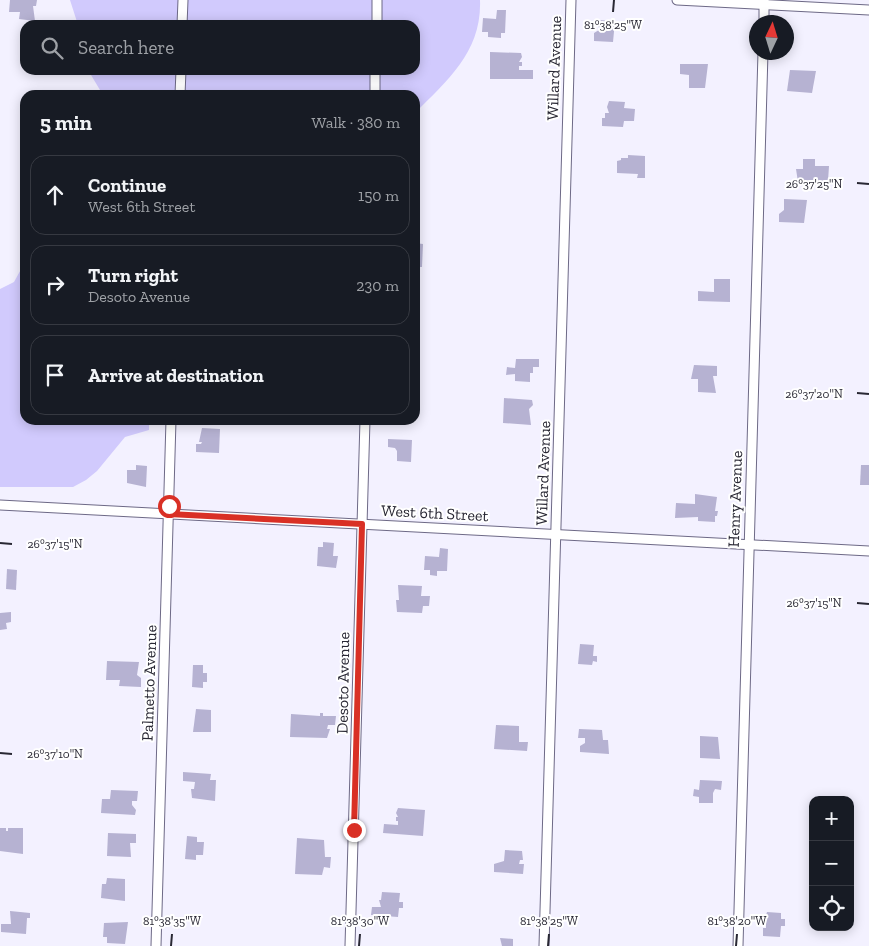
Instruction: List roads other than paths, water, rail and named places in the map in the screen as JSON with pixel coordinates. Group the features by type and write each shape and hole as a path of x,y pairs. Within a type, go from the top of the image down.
{"street":[{"path":"182,20 183,0"},
{"path":"376,20 377,0"},
{"name":"Willard Avenue","path":"544,946 571,0"},
{"path":"677,0 764,2 869,10"},
{"path":"764,2 764,15"},
{"name":"Henry Avenue","path":"738,946 763,60"},
{"path":"180,90 181,75"},
{"path":"374,90 375,75"},
{"name":"Palmetto Avenue","path":"156,946 171,425"},
{"name":"Desoto Avenue","path":"350,946 365,425"},
{"name":"West 6th Street","path":"0,505 869,551"}]}
